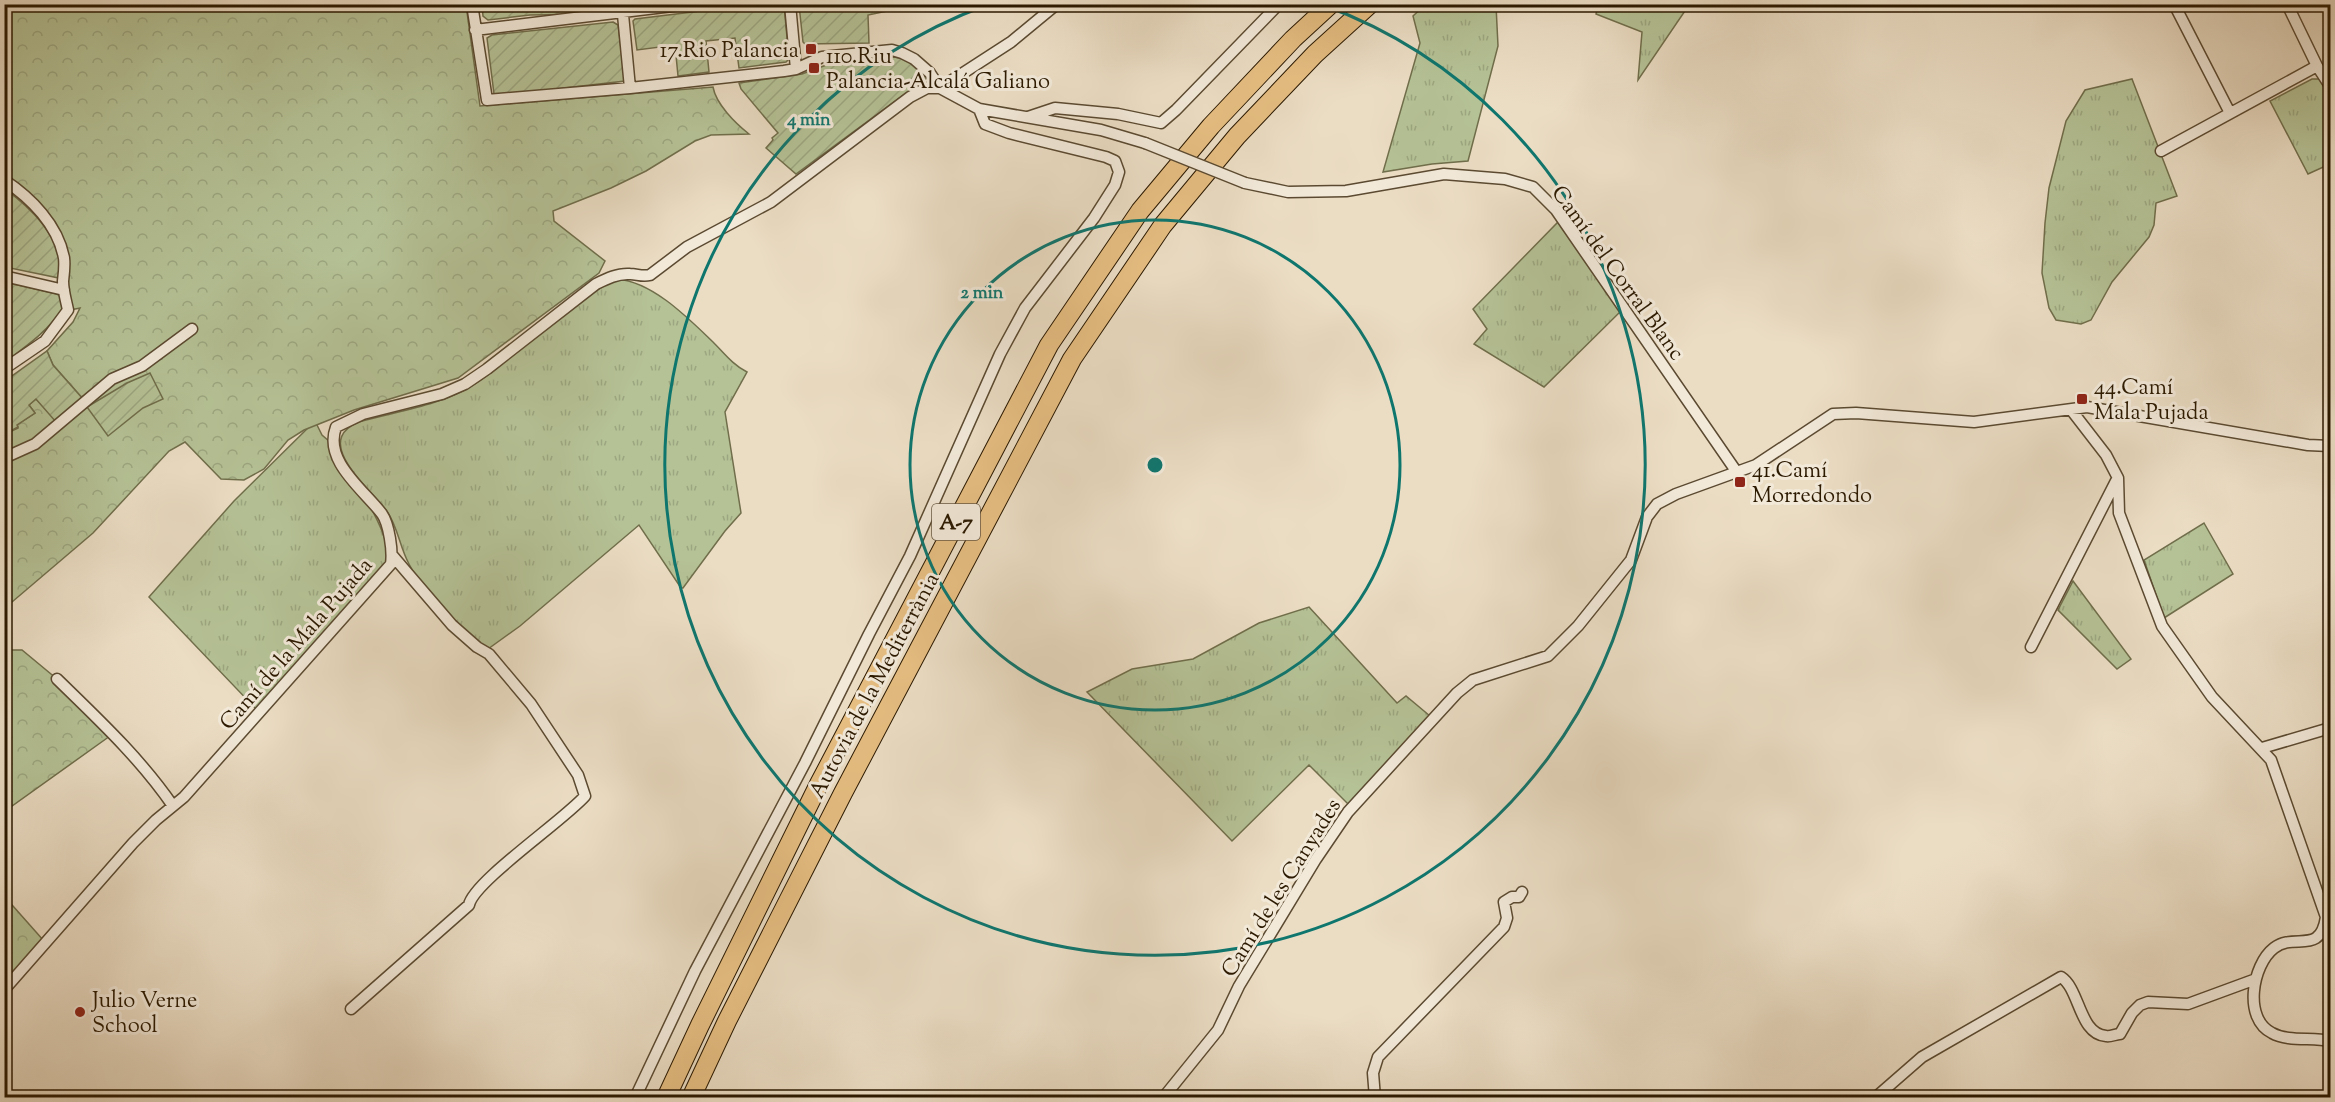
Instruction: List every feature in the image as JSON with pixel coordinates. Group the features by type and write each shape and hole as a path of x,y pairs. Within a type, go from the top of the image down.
{"highway":[{"name":"Autovia de la Mediterrània","path":"666,1098 819,784 1049,345 1140,211 1210,126 1293,39 1331,4"},
{"name":"Autovia de la Mediterrània","path":"691,1098 727,1021 843,793 1072,359 1163,225 1237,136 1315,54 1370,4"}],"street":[{"path":"472,4 487,100 630,88 796,69 822,57 892,50 903,52 914,59 930,73 940,88 979,109 985,124 1009,133 1115,160 1119,172 1114,186 1094,218 1025,308 1000,354 910,556 805,763 714,932 635,1098"},
{"path":"476,30 623,9 689,4"},
{"path":"790,4 796,69"},
{"path":"940,88 1011,42 1057,4"},
{"path":"1025,118 1055,108 1118,114 1161,123 1279,4"},
{"path":"2174,4 2230,113"},
{"path":"2287,4 2317,66 2331,86"},
{"path":"623,9 630,88"},
{"path":"2161,150 2317,66"},
{"name":"Camí de la Mala Pujada","path":"4,990 133,843 184,797 390,564 393,555 384,516 357,488 338,458 333,444 336,427 363,414 442,394 465,384 596,284 612,277 628,274 650,275 687,247 771,202 910,97 927,88 940,88"},
{"name":"Camí del Corral Blanc","path":"979,109 1101,130 1145,143 1245,183 1288,192 1346,190 1444,174 1505,179 1533,187 1556,210 1736,471"},
{"path":"4,180 42,212 57,236 64,255 64,290 68,310 45,341 4,369"},
{"path":"4,276 64,290"},
{"path":"4,458 35,444 112,379 142,366 192,329"},
{"name":"Camí de les Canyades","path":"1163,1098 1218,1030 1239,986 1316,859 1348,812 1457,693 1473,680 1548,656 1578,626 1631,560 1647,517 1657,504 1676,494 1756,465 1833,414 1856,413 1974,422 2072,411 2087,407 2327,446"},
{"path":"2072,411 2106,455 2118,478 2119,513 2162,626 2212,697 2271,760 2326,917 2327,927 2316,939 2281,944 2263,963 2256,978 2254,995 2259,1020 2270,1033 2278,1036 2331,1041"},
{"path":"2327,446 2331,456"},
{"path":"2031,647 2118,478"},
{"path":"351,1009 469,905 470,899 490,877 579,804 585,796 578,775 531,704 489,654 477,647 452,625 393,555"},
{"path":"57,679 129,750 173,806"},
{"path":"2262,748 2331,728"},
{"path":"1375,1098 1373,1073 1378,1057 1504,927 1507,918 1504,902 1512,897 1519,897 1522,892"},
{"path":"1875,1098 1922,1057 2061,977 2069,986 2095,1032 2106,1036 2120,1034 2132,1013 2140,1005 2148,1002 2188,1004 2256,978"}],"green space":[{"path":"799,4 916,5 868,15 869,43 805,44"},
{"path":"1598,4 1689,5 1638,80 1642,32 1596,14"},
{"path":"5,5 466,5 480,106 713,87 722,106 732,119 749,134 711,135 695,141 646,171 553,211 554,221 605,261 599,273 458,378 354,410 304,430 288,440 264,469 244,480 221,479 185,442 169,451 93,533 5,608 5,434 18,428 17,425 35,413 29,405 36,399 52,416 83,399 53,365 47,351 73,322 80,308 70,310 67,279 13,195 5,189"},
{"path":"482,5 615,5 592,8 594,14 530,15 488,20 483,16"},
{"path":"750,5 784,5 789,59 786,62 739,68 735,38 706,41 709,72 678,76 675,45 637,50 633,21 635,19"},
{"path":"1425,5 1496,5 1498,46 1468,161 1383,172 1420,43 1413,16"},
{"path":"613,22 618,25 625,81 496,96 494,94 487,38 492,35"},
{"path":"894,57 906,59 925,74 925,79 796,174 766,148 778,133 741,89 739,83 802,74 840,60"},
{"path":"2132,79 2177,196 2156,203 2154,225 2149,237 2112,282 2091,320 2081,324 2056,320 2049,308 2042,273 2049,188 2066,121 2085,90"},
{"path":"2312,79 2319,79 2330,92 2330,164 2308,174 2270,101"},
{"path":"5,189 26,206 45,227 57,251 60,264 59,278 5,267"},
{"path":"1558,222 1621,311 1544,387 1474,344 1487,329 1473,309"},
{"path":"617,279 644,287 657,294 693,322 733,362 747,372 725,412 741,513 683,588 639,525 520,626 488,649 478,645 440,607 423,586 406,558 388,513 350,467 340,442 345,431 359,422 432,403 473,385 567,310 591,293"},
{"path":"5,282 57,294 63,299 64,307 44,330 5,362"},
{"path":"47,351 53,365 83,399 56,422 36,399 29,405 35,413 5,434 5,381"},
{"path":"150,373 163,399 143,408 108,436 87,407 127,383"},
{"path":"315,421 322,435 330,442 357,484 375,516 387,547 389,561 256,709 149,597 234,501"},
{"path":"2204,523 2233,574 2164,618 2144,560"},
{"path":"2073,581 2131,659 2117,669 2058,610"},
{"path":"1309,607 1397,703 1406,696 1430,716 1350,806 1309,765 1232,841 1087,692 1132,669 1193,659 1259,623"},
{"path":"5,650 22,650 57,679 110,736 5,811"},
{"path":"5,897 44,941 5,987"}],"place":[{"name":"17.Rio Palancia","path":"811,49"},
{"name":"110.Riu Palancia-Alcalá Galiano","path":"814,68"},
{"name":"44.Camí Mala Pujada","path":"2082,399"},
{"name":"41.Camí Morredondo","path":"1740,482"},
{"name":"Julio Verne School","path":"80,1012"}]}
